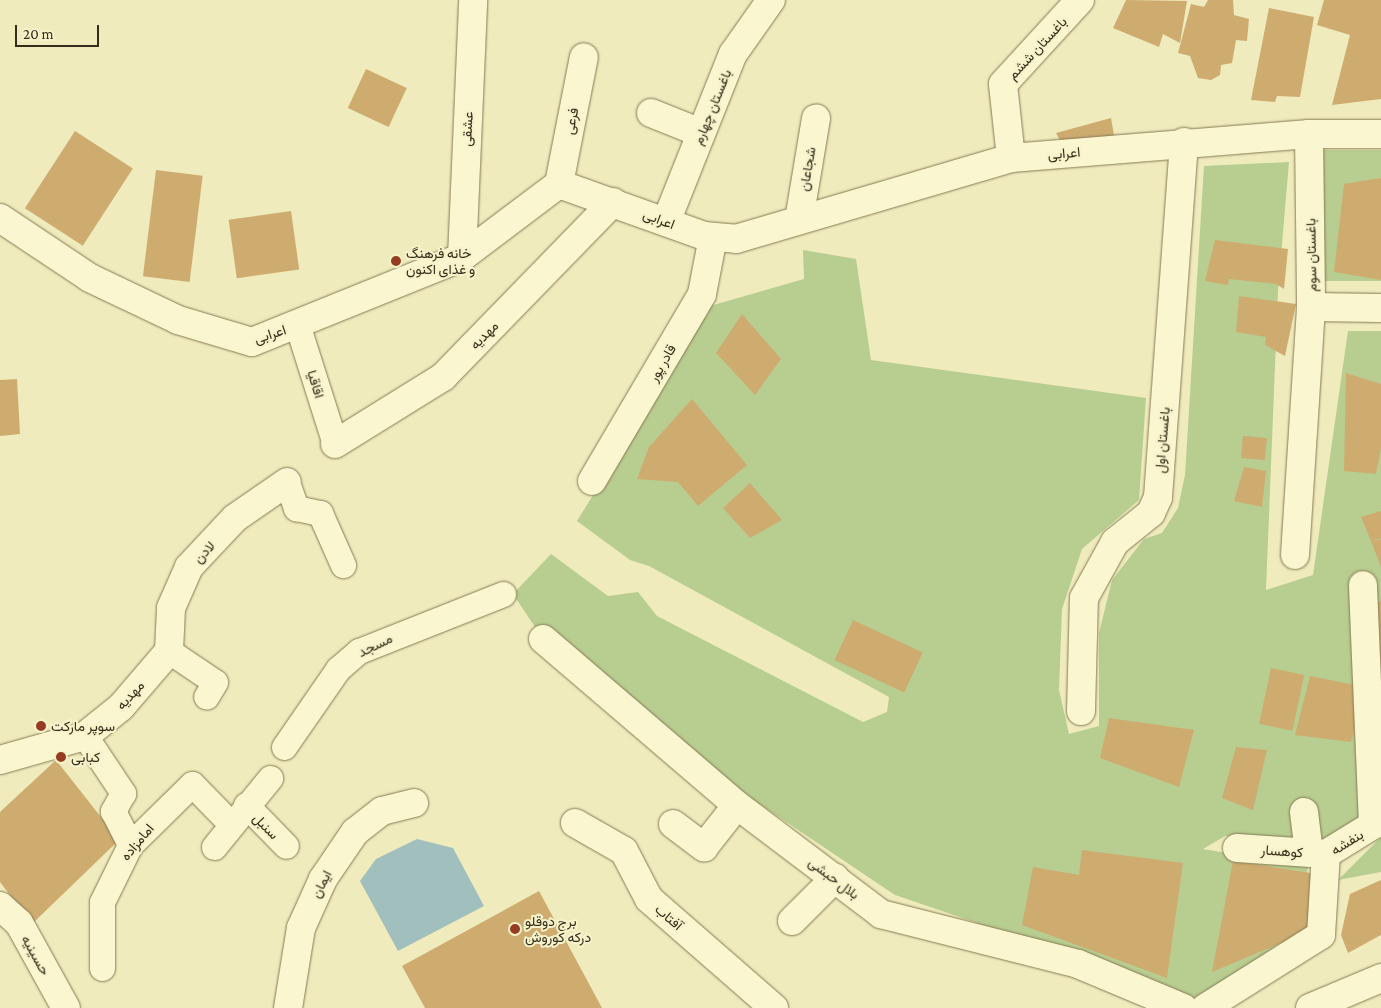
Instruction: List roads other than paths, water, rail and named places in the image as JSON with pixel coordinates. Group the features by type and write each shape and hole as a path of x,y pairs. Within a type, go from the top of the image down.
{"street":[{"name":"عشقی","path":"462,257 473,0"},
{"name":"باغستان چهارم","path":"666,222 733,54 772,0"},
{"name":"باغستان ششم","path":"1011,158 1003,84 1077,1"},
{"name":"فرعی","path":"559,184 584,57"},
{"path":"652,113 701,133"},
{"name":"شجاعان","path":"798,220 816,118"},
{"name":"اعرابی","path":"0,218 90,278 178,320 252,342 462,257 559,184 713,237 736,239 1011,158 1184,142 1309,134 1381,134"},
{"name":"باغستان سوم","path":"1309,134 1311,307 1381,308"},
{"name":"باغستان اول","path":"1081,710 1084,598 1115,542 1151,513 1158,497 1184,142"},
{"name":"مهدیه","path":"335,444 443,377 613,202"},
{"name":"قادر پور","path":"592,482 702,294 713,237"},
{"path":"1295,555 1311,307"},
{"name":"اقاقیا","path":"297,324 335,444"},
{"path":"287,482 296,508 320,513 343,565"},
{"name":"لادن","path":"169,651 171,608 189,567 235,518 287,482"},
{"name":"بنفشه","path":"1205,1008 1321,935 1318,854 1374,825 1374,687 1363,585"},
{"name":"مسجد","path":"284,747 338,669 359,651 503,594"},
{"name":"بلال حبشی","path":"542,640 737,805 881,914 1078,964 1182,1008"},
{"path":"169,651 215,682 206,697"},
{"name":"مهدیه","path":"0,760 86,736 121,707 169,651"},
{"path":"86,736 123,794 113,811 130,846"},
{"name":"سنبل","path":"214,847 270,778"},
{"name":"امامزاده","path":"102,968 102,902 130,846 192,784 239,815"},
{"name":"ایمان","path":"288,1008 301,928 322,879 362,827 382,811 414,803"},
{"path":"672,824 704,847 737,805"},
{"path":"1304,812 1318,854"},
{"name":"سنبل","path":"239,815 286,846"},
{"name":"آفتاب","path":"575,822 624,851 648,899 774,1008"},
{"name":"کوهسار","path":"1237,848 1318,854"},
{"path":"792,921 835,878"},
{"name":"حسینیه","path":"0,906 19,923 66,1008"},
{"path":"1310,1008 1381,978"}],"water":[{"path":"417,839 453,848 484,906 398,951 360,881 376,859"}],"place":[{"name":"خانه فرهنگ و غذای اکنون","path":"396,261"},
{"name":"سوپر مارکت","path":"41,726"},
{"name":"کبابی","path":"61,757"},
{"name":"برج دوقلو درکه کوروش","path":"515,929"}]}
